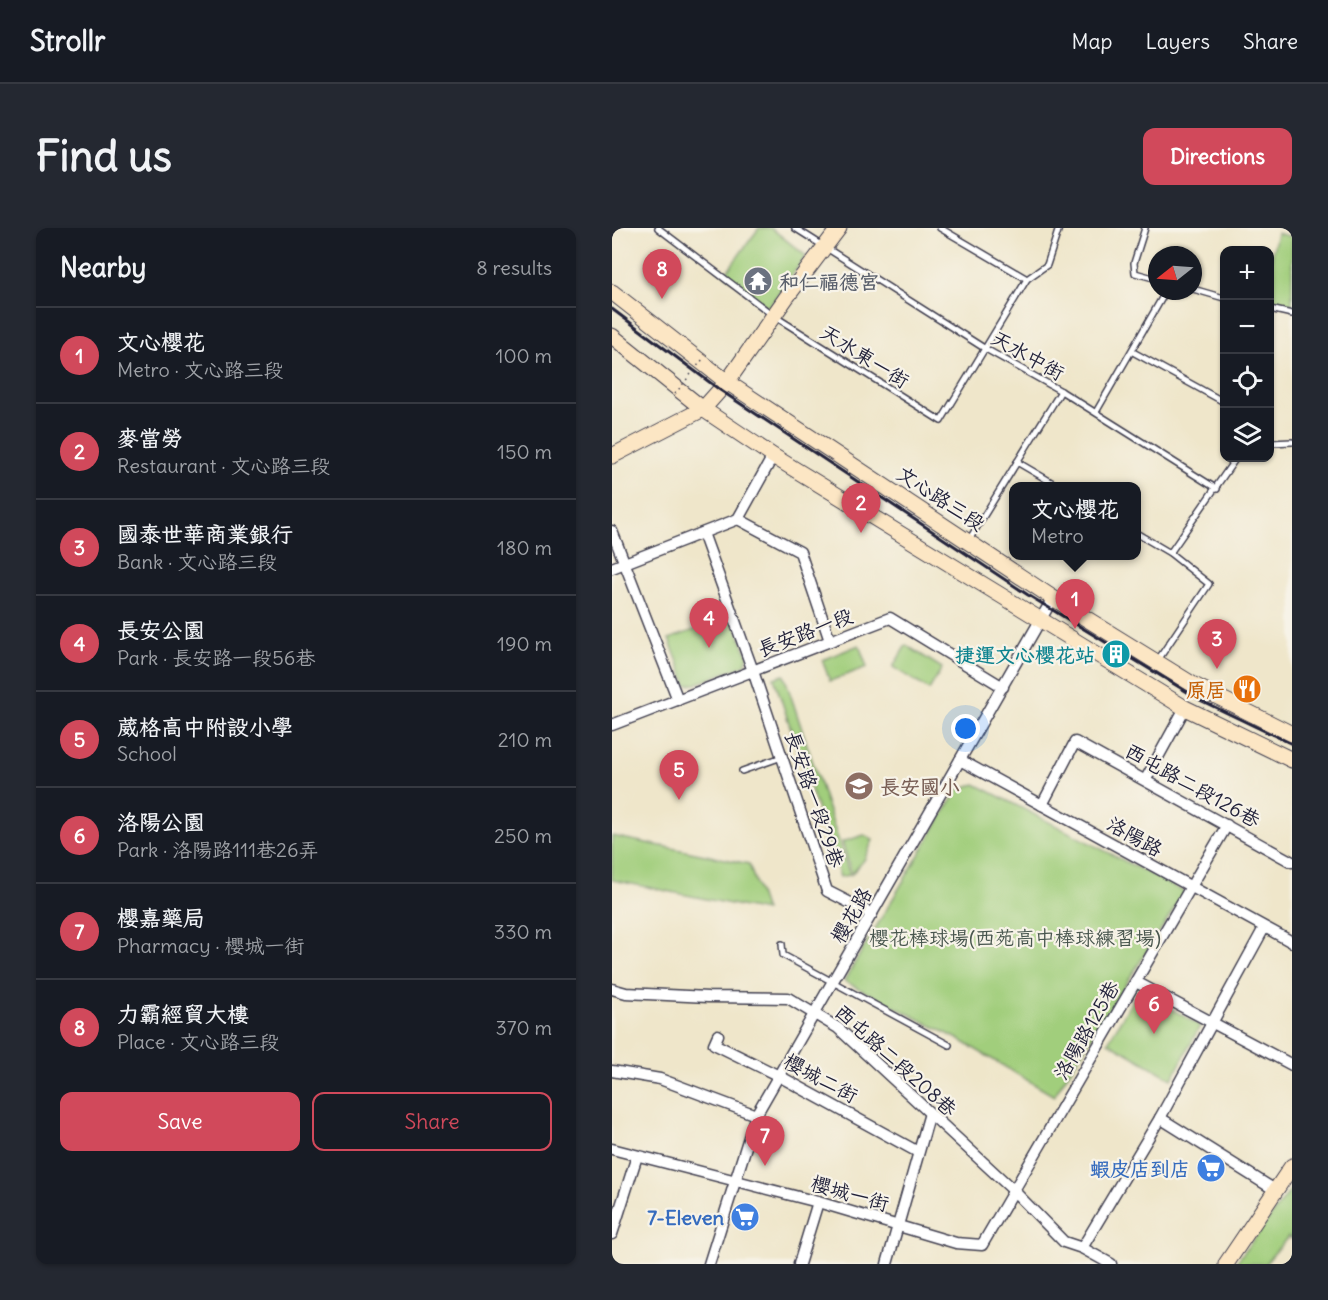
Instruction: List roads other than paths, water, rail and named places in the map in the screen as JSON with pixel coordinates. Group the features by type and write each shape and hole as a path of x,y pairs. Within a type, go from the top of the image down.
{"main road":[{"path":"612,456 703,409 727,382 839,228"},
{"name":"文心路三段","path":"612,292 727,382 1053,597 1192,684 1292,734"},
{"path":"612,336 703,409 773,456 1185,708 1292,760"},
{"path":"1226,1264 1292,1166"}],"street":[{"path":"612,568 738,519 773,456"},
{"path":"738,519 800,552 830,641"},
{"path":"612,531 678,700"},
{"name":"長安路一段29巷","path":"703,533 753,671 827,891 872,914"},
{"name":"櫻花路","path":"709,1264 756,1115 1053,597"},
{"name":"長安路一段","path":"612,725 890,618 1003,687"},
{"path":"1146,779 1185,708"},
{"name":"西屯路二段126巷","path":"1042,805 1075,742 1146,779 1292,862"},
{"name":"洛陽路","path":"960,760 1292,942"},
{"name":"洛陽路125巷","path":"1013,1190 1227,825"},
{"path":"1082,1248 1160,1119 1264,928"},
{"path":"1136,982 1292,1065"},
{"name":"西屯路二段208巷","path":"612,989 627,993 789,998 838,1028 1013,1190 1064,1242 1082,1248 1112,1264"},
{"name":"櫻城二街","path":"718,1035 714,1044 779,1076 918,1152"},
{"path":"612,1071 660,1079 756,1115"},
{"path":"887,1264 930,1113"},
{"path":"1160,1119 1275,1190"},
{"name":"櫻城一街","path":"612,1149 818,1202 956,1244 982,1245 1013,1190"},
{"path":"612,1234 637,1156"},
{"path":"800,1264 818,1202"}],"lane":[{"name":"天水東一街","path":"658,228 774,316 940,421 984,348"},
{"name":"天水中街","path":"795,228 824,249 984,348 1096,412 1217,489"},
{"path":"940,228 1027,279"},
{"path":"984,348 1027,279 1047,265 1059,228"},
{"path":"1145,228 1134,263 1135,273 1148,277"},
{"path":"1202,292 1220,297"},
{"path":"1096,412 1133,352 1161,300"},
{"path":"1274,310 1292,314"},
{"path":"1133,352 1220,400"},
{"path":"968,541 1061,391"},
{"path":"1274,443 1292,442"},
{"path":"1017,462 1051,482"},
{"path":"1170,553 1217,489 1234,462"},
{"path":"1141,535 1170,553 1209,584 1156,663"},
{"path":"742,771 782,758"},
{"path":"782,944 783,955 832,984 949,1045"}],"railway":[{"path":"612,309 720,390 1028,595 1202,701 1292,744"}],"place":[{"name":"和仁福德宮","path":"758,281"},
{"name":"力霸經貿大樓","path":"662,299"},
{"name":"麥當勞","path":"861,533"},
{"name":"文心櫻花","path":"1075,629"},
{"name":"長安公園","path":"709,648"},
{"name":"捷運文心櫻花站","path":"1116,654"},
{"name":"國泰世華商業銀行","path":"1217,669"},
{"name":"原居","path":"1247,689"},
{"name":"長安國小","path":"859,786"},
{"name":"葳格高中附設小學","path":"679,800"},
{"name":"洛陽公園","path":"1154,1034"},
{"name":"櫻嘉藥局","path":"765,1166"},
{"name":"蝦皮店到店","path":"1211,1168"},
{"name":"7-Eleven","path":"745,1217"}],"park label":[{"name":"櫻花棒球場(西苑高中棒球練習場)","path":"1015,937"}]}
